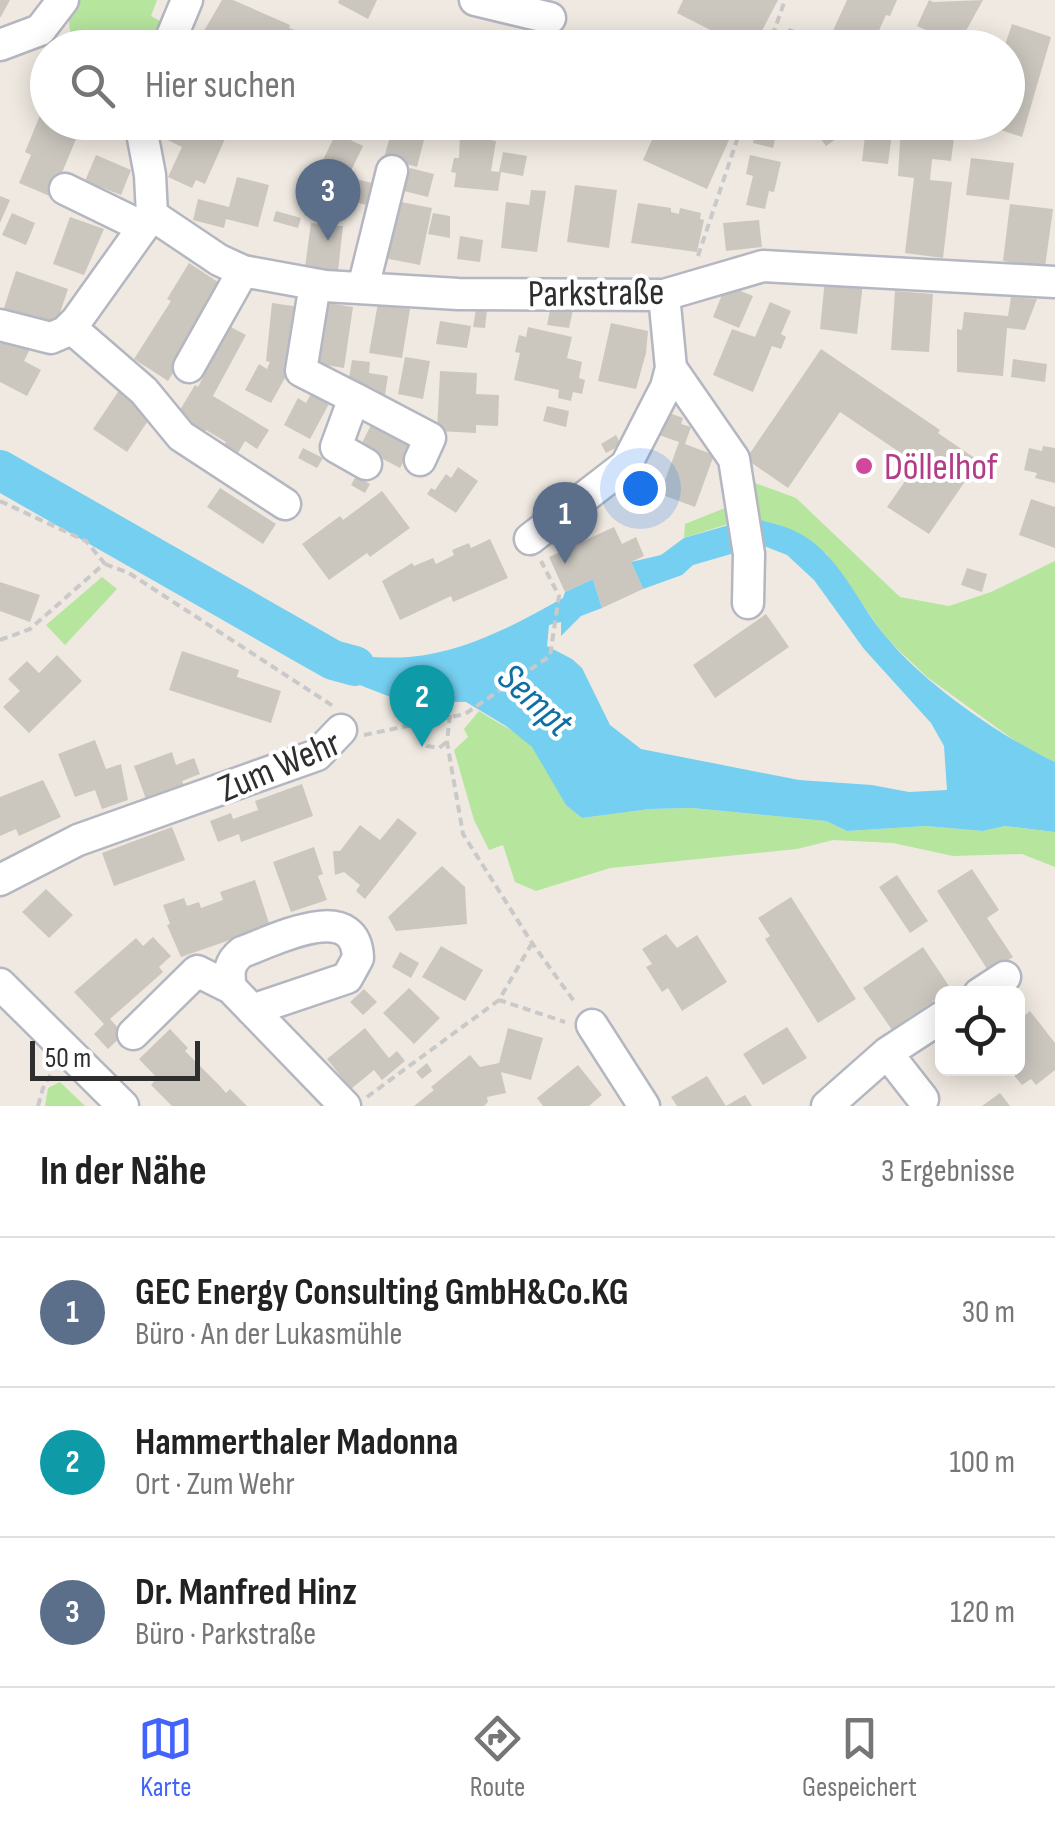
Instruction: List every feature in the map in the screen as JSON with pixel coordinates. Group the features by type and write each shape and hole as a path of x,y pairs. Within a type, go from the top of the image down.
{"street":[{"path":"54,30 63,0"},
{"path":"174,30 186,0"},
{"path":"475,0 550,18"},
{"path":"0,45 30,41"},
{"path":"0,325 51,338 70,327 148,221 150,175 143,140"},
{"path":"363,288 392,172"},
{"name":"Parkstraße","path":"65,188 148,221 243,272 315,284 458,294 676,292 763,266 1055,282"},
{"path":"189,367 243,272"},
{"path":"315,284 301,372 430,438 420,460"},
{"path":"530,539 626,464 666,387 676,292"},
{"path":"70,327 144,390 181,436 285,504"},
{"path":"671,368 734,459 749,554 748,603"},
{"path":"354,398 336,448 366,464"},
{"name":"Zum Wehr","path":"0,880 78,840 317,755 341,730"},
{"path":"133,1034 197,971 242,999 345,1106"},
{"path":"0,984 123,1106"},
{"path":"827,1106 886,1053 935,1022"},
{"path":"592,1025 644,1106"},
{"path":"886,1053 924,1100"}],"path":[{"path":"774,30 785,0"},
{"path":"676,292 736,140"},
{"path":"0,501 86,541 104,564 129,573 332,703 341,730"},
{"name":"Zum Wehr","path":"341,730 363,735 450,714 466,714 550,656 558,596 530,539"},
{"path":"0,640 30,629 104,564"},
{"path":"450,714 447,742 463,834 532,943 592,1025"},
{"path":"414,723 426,746 439,748 447,742"},
{"path":"356,1106 499,1000 532,943"},
{"path":"499,1000 567,1022 592,1025"},
{"path":"38,1106 52,1073"}],"green space":[{"path":"75,0 157,0 151,16 165,24 163,30 71,30 70,13"},
{"path":"755,483 796,498 900,597 949,606 991,592 1055,561 1055,762 1022,746 927,677 887,639 826,553 734,522 684,538 685,524 730,506"},
{"path":"102,577 117,589 65,645 46,625"},
{"path":"479,711 532,747 567,802 582,818 692,808 826,821 847,831 926,826 983,831 1005,826 1055,832 1055,867 1022,854 953,856 893,843 833,840 797,849 610,868 536,891 515,882 503,845 489,850 474,820 454,750 468,737 464,729"},
{"path":"60,1082 85,1106 45,1106 48,1088"}],"water":[{"path":"753,518 792,530 817,546 840,570 903,656 988,724 1055,762 1055,832 1005,826 983,831 926,826 847,831 826,821 692,808 582,818 566,805 532,747 466,702 401,701 344,679 296,648 324,640 360,656 430,654 508,627 593,579 602,608 581,616 561,636 561,622 549,625 547,646 582,668 610,725 641,749 799,780 909,792 947,790 944,746 931,723 864,649 814,580 787,555 764,546 752,548 693,565 682,575 643,589 631,562 661,555 684,538"}],"building":[{"path":"0,0 10,0 0,18"},
{"path":"222,0 233,0 295,30 204,30"},
{"path":"377,0 368,19 338,3"},
{"path":"683,0 778,0 762,30 710,30 677,13"},
{"path":"847,0 897,0 879,30 833,30"},
{"path":"929,0 983,0 966,30 926,30 917,26"},
{"path":"1012,24 1051,37 1025,127 1025,30 1010,30"},
{"path":"30,140 76,140 52,197 19,183 31,155 25,152"},
{"path":"167,140 224,140 205,184 196,180 192,188 168,177 182,147"},
{"path":"333,140 351,140 363,146 350,173 323,160"},
{"path":"389,140 424,140 417,167 384,158"},
{"path":"460,140 496,141 491,171 499,172 503,152 527,156 523,176 501,172 498,191 454,187 456,173 451,172 454,158 459,158"},
{"path":"652,140 729,140 707,189 643,160"},
{"path":"754,140 775,140 773,148 753,143"},
{"path":"865,140 891,140 888,164 862,161"},
{"path":"900,140 954,140 951,161 932,159 930,180 952,182 943,258 905,253 914,178 898,176"},
{"path":"96,155 131,170 121,195 85,181"},
{"path":"750,155 781,162 774,192 769,191 765,209 746,205 753,176 746,174"},
{"path":"971,158 1014,163 1009,200 966,195"},
{"path":"410,168 434,174 428,197 404,191"},
{"path":"328,175 329,185 342,184 346,219 333,221 334,226 343,226 338,271 305,267 311,223 320,224 318,215 305,216 302,187 313,186 312,176"},
{"path":"237,177 269,185 258,227 226,219 224,228 193,220 198,199 229,207"},
{"path":"356,179 376,184 371,206 351,201"},
{"path":"575,185 617,190 609,248 567,242"},
{"path":"531,190 546,191 537,252 501,248 506,202 529,205"},
{"path":"0,196 10,200 0,223"},
{"path":"396,201 432,208 420,265 384,258"},
{"path":"638,203 671,208 671,212 679,214 680,208 701,213 700,219 704,220 697,252 631,243"},
{"path":"1010,204 1053,209 1045,267 1003,261"},
{"path":"276,211 301,218 298,228 273,221"},
{"path":"12,213 35,223 26,245 2,235"},
{"path":"433,213 450,216 450,238 428,234"},
{"path":"70,217 104,229 84,275 53,264"},
{"path":"759,220 762,247 726,251 723,223"},
{"path":"460,236 483,240 480,262 457,259"},
{"path":"189,263 224,286 168,381 134,359 171,301 167,299"},
{"path":"16,271 68,289 56,325 4,308"},
{"path":"825,279 863,283 857,334 820,329"},
{"path":"726,285 753,296 739,328 713,317"},
{"path":"895,291 933,294 929,352 891,350"},
{"path":"1011,297 1037,299 1025,330 1007,328 1003,376 957,372 957,329 962,330 964,312 1008,316"},
{"path":"322,302 353,307 344,368 312,363"},
{"path":"770,302 791,311 781,334 786,337 781,349 772,346 753,392 713,375 732,329 755,337"},
{"path":"272,303 300,307 296,336 290,335 285,378 271,403 245,390 259,364 267,369 270,362 266,361"},
{"path":"378,303 410,309 402,358 369,353"},
{"path":"476,309 487,310 485,328 473,327"},
{"path":"550,310 573,310 569,328 547,325"},
{"path":"440,321 471,326 467,348 436,344"},
{"path":"611,323 648,331 636,389 598,381"},
{"path":"229,326 246,335 213,396 269,430 257,449 245,441 235,458 221,450 226,442 206,430 199,439 172,423 195,385 198,387"},
{"path":"528,327 572,337 567,358 582,362 582,394 573,392 571,401 558,398 559,390 514,380 519,335 526,337"},
{"path":"0,331 31,347 24,361 41,370 27,396 0,382"},
{"path":"821,349 979,461 929,534 887,507 917,464 840,412 788,488 746,459"},
{"path":"405,357 430,361 423,399 398,394"},
{"path":"1013,359 1047,364 1045,382 1011,377"},
{"path":"352,360 370,362 369,373 388,376 384,401 349,378"},
{"path":"440,371 477,373 476,394 499,395 498,426 476,425 476,433 437,431"},
{"path":"120,389 154,412 127,452 93,429"},
{"path":"311,394 329,404 310,439 284,425 298,398 306,403"},
{"path":"547,406 569,411 566,427 543,421"},
{"path":"664,411 683,418 681,424 691,427 685,444 714,455 695,507 660,494 679,442 656,434"},
{"path":"376,415 417,436 400,468 360,447"},
{"path":"616,435 621,445 606,453 601,444"},
{"path":"1043,446 1055,448 1055,483 1035,478 1037,473 1024,470 1029,448 1042,451"},
{"path":"303,448 323,458 317,468 298,458"},
{"path":"458,467 478,481 456,513 427,494 431,488 435,490 446,474 451,478"},
{"path":"356,476 370,484 365,493 351,485"},
{"path":"220,488 276,524 263,544 207,507"},
{"path":"382,491 410,528 329,580 302,544"},
{"path":"1031,499 1055,507 1055,548 1019,535"},
{"path":"614,527 622,544 636,537 644,556 631,562 643,589 602,608 593,579 565,592 549,557"},
{"path":"490,539 508,578 453,602 451,596 400,620 382,581 412,563 414,566 433,558 436,564 454,555 452,550 469,543 471,548"},
{"path":"967,568 987,574 982,592 961,585"},
{"path":"0,582 40,595 30,622 0,611"},
{"path":"766,614 789,647 715,698 693,665"},
{"path":"182,651 239,670 237,677 281,691 271,723 169,690"},
{"path":"57,655 82,681 29,733 3,707 20,691 8,679 27,661 39,673"},
{"path":"95,740 106,769 121,764 128,800 102,809 95,790 75,797 58,754"},
{"path":"172,752 176,765 194,758 200,774 182,781 185,788 147,802 134,766"},
{"path":"43,780 61,817 19,836 16,829 0,836 0,797"},
{"path":"302,784 313,816 241,842 239,834 218,842 210,821 231,813 233,819 258,810 255,801"},
{"path":"398,818 417,833 365,899 356,891 360,885 344,872 335,875 333,851 340,851 360,825 380,840"},
{"path":"172,827 185,860 114,886 102,853"},
{"path":"314,847 323,874 318,876 327,900 291,912 273,862"},
{"path":"442,866 465,887 467,924 396,931 388,917"},
{"path":"972,869 999,910 987,918 1013,957 989,972 937,891"},
{"path":"897,875 928,921 910,933 879,887"},
{"path":"255,880 270,926 181,957 163,905 184,898 187,906 199,902 201,908 223,900 220,892"},
{"path":"46,889 73,915 49,938 22,912"},
{"path":"791,897 856,999 818,1023 765,939 770,936 758,918"},
{"path":"666,934 677,948 697,935 727,982 682,1011 668,988 662,992 646,967 652,964 642,949"},
{"path":"153,937 171,956 159,967 163,972 110,1019 124,1034 108,1049 94,1034 104,1024 74,992 136,938 143,946"},
{"path":"441,946 483,970 465,1001 422,977"},
{"path":"923,947 949,986 935,986 935,1000 892,1030 863,988"},
{"path":"400,952 419,963 411,978 392,967"},
{"path":"409,988 440,1018 414,1044 383,1013"},
{"path":"364,989 377,1002 363,1015 350,1002"},
{"path":"1030,1011 1055,1043 1055,1070 1036,1085 1031,1079 1022,1085 1014,1076 1025,1076 1025,1015"},
{"path":"787,1027 807,1058 763,1085 743,1054"},
{"path":"365,1028 389,1058 397,1051 405,1061 382,1080 374,1070 351,1089 327,1059"},
{"path":"508,1028 543,1038 531,1080 501,1072 506,1093 487,1097 484,1106 414,1106 470,1055 480,1067 499,1063"},
{"path":"170,1029 188,1048 185,1051 226,1093 230,1089 247,1106 172,1106 151,1085 157,1078 139,1059"},
{"path":"427,1063 432,1071 422,1079 416,1072"},
{"path":"578,1065 602,1095 589,1106 543,1106 537,1098"},
{"path":"707,1076 726,1106 677,1106 671,1097"},
{"path":"1000,1093 1010,1106 982,1106"},
{"path":"745,1095 752,1106 726,1106"}],"waterway":[{"name":"Sempt","path":"0,470 333,660 355,666"}],"place":[{"name":"Dr. Manfred Hinz","path":"328,241"},
{"name":"Döllelhof","path":"864,466"},
{"name":"GEC Energy Consulting GmbH&Co.KG","path":"565,564"},
{"name":"Hammerthaler Madonna","path":"422,747"}]}
